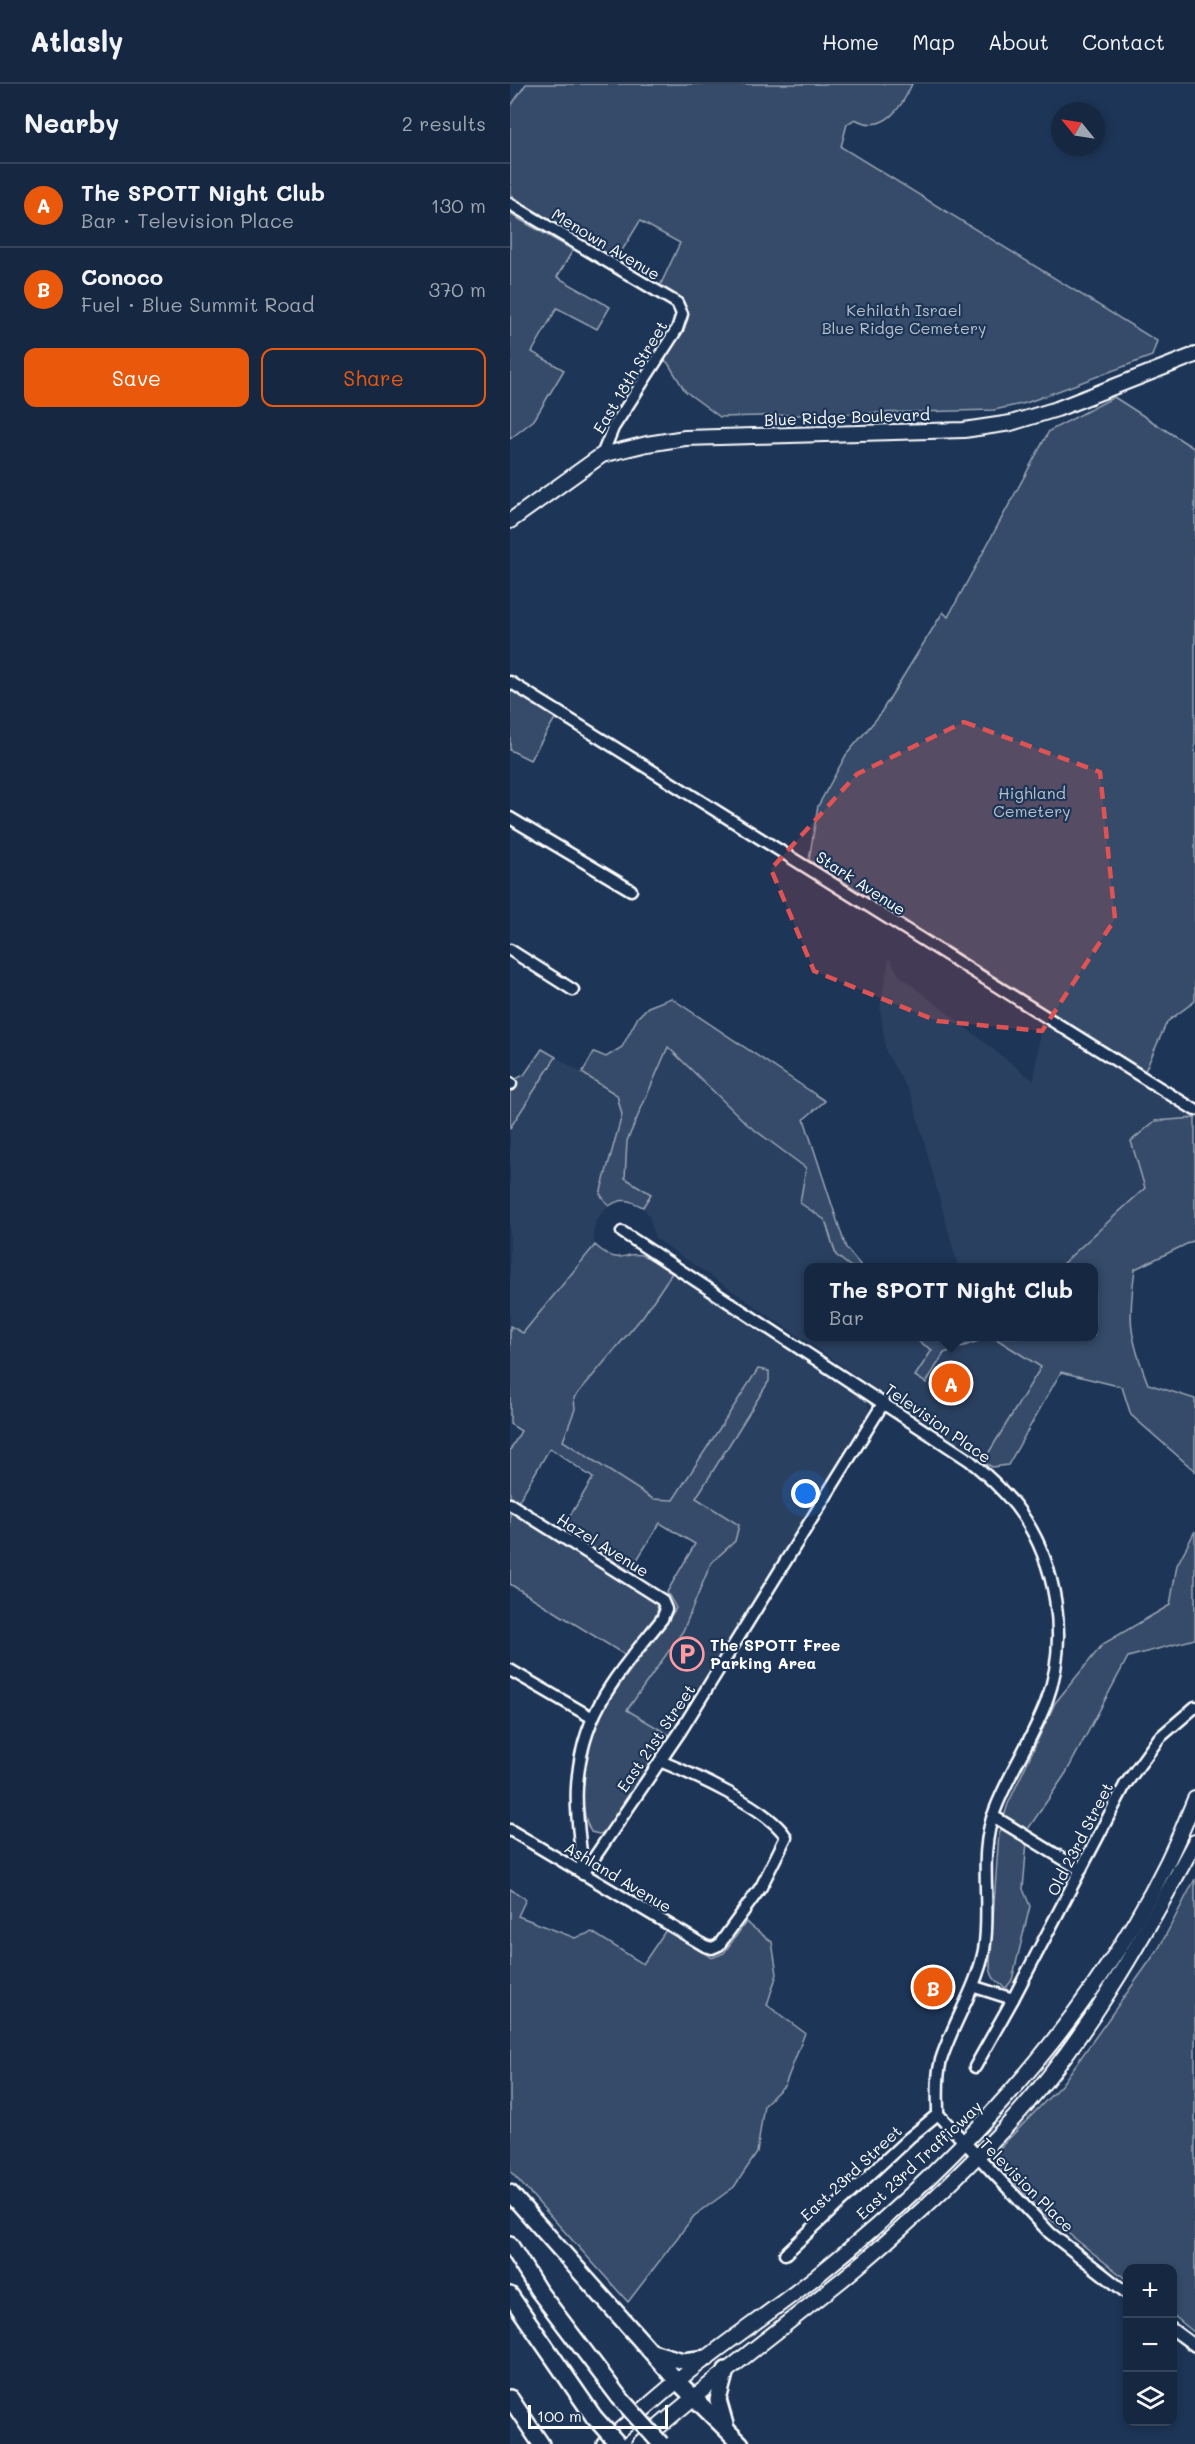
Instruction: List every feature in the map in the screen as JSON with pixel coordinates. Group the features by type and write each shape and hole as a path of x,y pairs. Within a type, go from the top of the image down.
{"highway":[{"path":"510,2193 691,2397 741,2444"},
{"path":"510,2246 538,2290 619,2397 661,2444"},
{"path":"510,2295 594,2418 618,2444"},
{"path":"649,2351 683,2361 707,2358"},
{"path":"726,2370 718,2400 726,2428"},
{"path":"510,2398 541,2444"}],"main road":[{"name":"Blue Ridge Boulevard","path":"510,521 602,455 647,444 685,438 964,430 996,425 1057,409 1195,355"},
{"name":"East 23rd Trafficway","path":"604,2444 677,2381 818,2274 965,2144 1017,2087 1132,1925 1195,1799"},
{"path":"639,2444 691,2397 845,2277 977,2156 1046,2079 1092,2016 1140,1942 1195,1842"}],"street":[{"name":"Menown Avenue","path":"510,204 677,303 681,314"},
{"name":"East 18th Street","path":"602,455 614,428 677,330 681,314"},
{"name":"Stark Avenue","path":"510,682 1195,1110"},
{"path":"510,818 631,890"},
{"path":"510,950 573,990"},
{"name":"Television Place","path":"622,1232 969,1460 997,1484 1016,1506 1032,1531 1050,1579 1058,1628 1053,1679 1046,1704 993,1816 985,1860 984,1948 975,1987 942,2060 938,2078 938,2114 1050,2233 1123,2290"},
{"name":"East 21st Street","path":"583,1874 660,1761 884,1402"},
{"name":"Hazel Avenue","path":"510,1504 662,1600 666,1609 662,1619 605,1691 591,1717"},
{"path":"510,1670 591,1717 577,1788 583,1874"},
{"name":"Old 23rd Street","path":"1014,2000 1135,1769 1159,1738 1195,1707"},
{"name":"Ashland Avenue","path":"510,1830 712,1948 719,1945 761,1887 786,1837 758,1812 725,1792 660,1761"},
{"path":"993,1816 1081,1870"},
{"path":"975,1987 1014,2000 975,2067"},
{"name":"East 23rd Street","path":"785,2254 909,2138 938,2114"},
{"path":"1177,2332 1195,2346"}],"highlighted area":[{"path":"964,722 1100,772 1115,919 1042,1031 937,1021 814,971 771,869 857,774"}],"shaded area":[{"path":"889,958 900,976 1034,1081 1041,1023 1195,1118 1155,1121 1145,1188 1063,1263 957,1263 912,1097 886,1052 880,1008"},
{"path":"668,1047 748,1125 806,1168 800,1203 825,1220 836,1255 846,1263 804,1263 804,1340 655,1238 649,1216 643,1207 651,1194 625,1178 627,1141"},
{"path":"556,1057 617,1095 622,1115 600,1194 609,1206 596,1220 593,1233 595,1245 523,1334 510,1326 510,1128"},
{"path":"672,1273 867,1401 869,1408 866,1417 671,1736 627,1710 683,1631 711,1562 735,1541 738,1525 695,1499 769,1381 758,1369 673,1500 654,1499 563,1441 575,1409 574,1398 643,1316"},
{"path":"806,1341 918,1341 932,1350 915,1376 944,1353 978,1341 999,1341 1041,1367 983,1462"}],"green space":[{"name":"Kehilath Israel Blue Ridge Cemetery","path":"526,84 912,84 897,109 883,121 875,124 855,119 847,124 841,147 1157,341 1152,356 1026,403 994,410 720,417 685,391 668,363 663,359 688,319 684,305 659,288 680,243 640,221 615,262 510,195 510,107"},
{"path":"510,214 573,250 557,277 610,307 597,329 557,308 532,352 564,370 534,420 510,439"},
{"name":"Highland Cemetery","path":"1114,397 1195,449 1195,1001 1167,1022 1145,1071 809,860 818,806 846,755 878,717 943,612 948,617 1049,431"},
{"path":"510,688 556,717 530,760 510,750"},
{"path":"671,998 825,1101 804,1119 846,1248 859,1263 846,1263 836,1255 825,1220 800,1203 806,1168 748,1125 668,1047 627,1141 625,1178 651,1194 643,1207 626,1200 609,1206 600,1194 622,1115 617,1095 582,1073 594,1052 606,1057 622,1047 638,1017 648,1007"},
{"path":"542,1049 556,1057 510,1128 510,1082 524,1075"},
{"path":"1195,1118 1195,1240 1135,1269 1131,1302 1132,1328 1137,1353 1148,1384 1195,1399 1195,1471 1131,1415 1122,1387 1061,1372 1008,1465 992,1467 983,1462 1041,1367 999,1341 1098,1341 1098,1263 1063,1263 1145,1188 1131,1141 1155,1121"},
{"path":"595,1245 611,1256 644,1256 672,1273 643,1316 574,1398 575,1409 563,1441 653,1499 673,1500 758,1369 769,1371 769,1381 696,1498 739,1525 735,1541 711,1563 683,1631 627,1710 671,1736 606,1832 599,1834 591,1832 588,1826 583,1799 584,1778 596,1726 618,1687 676,1608 667,1592 695,1544 660,1523 630,1571 562,1529 593,1478 550,1448 518,1502 510,1497 510,1450 521,1431 510,1424 510,1326 523,1333"},
{"path":"918,1341 978,1341 944,1353 926,1383 915,1376 932,1350"},
{"path":"510,1510 656,1602 658,1609 655,1618 625,1655 510,1584"},
{"path":"1195,1531 1195,1639 1128,1657 1066,1773 1028,1829 1023,1889 1030,1906 1012,1980 1006,1988 994,1978 990,1962 999,1832 1008,1804 1055,1703 1103,1644 1170,1605 1177,1565"},
{"path":"1195,1879 1195,2333 1177,2318 1177,2264 1123,2264 1123,2277 1040,2211 995,2160 998,2150 1062,2084 1159,1948"},
{"path":"510,1889 526,1899 518,1916 575,1938 592,1932 643,1964 666,1930 712,1958 724,1953 746,1922 772,1942 777,1974 767,2005 805,2033 785,2085 764,2105 757,2153 734,2187 694,2216 628,2302 510,2171"}],"place":[{"name":"The SPOTT Night Club","path":"951,1383"},
{"name":"The SPOTT Free Parking Area","path":"687,1654"},
{"name":"Conoco","path":"933,1987"}]}
